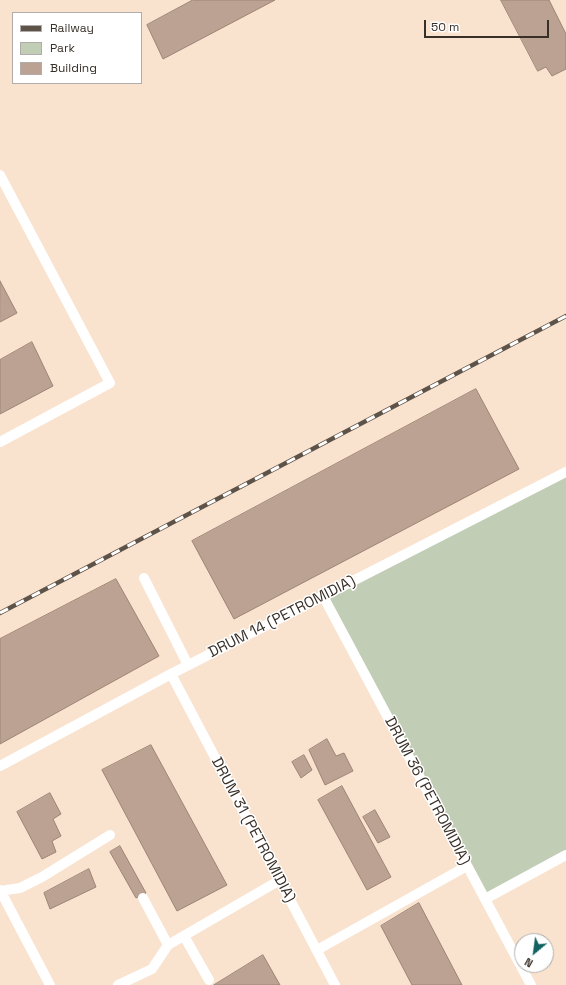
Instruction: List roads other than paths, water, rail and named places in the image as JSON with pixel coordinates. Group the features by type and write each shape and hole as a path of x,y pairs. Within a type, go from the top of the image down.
{"lane":[{"path":"0,175 110,383 0,442"},
{"name":"DRUM 14 (PETROMIDIA)","path":"0,766 188,665 566,472"},
{"path":"144,578 188,665"},
{"name":"DRUM 36 (PETROMIDIA)","path":"323,596 531,985"},
{"name":"DRUM 31 (PETROMIDIA)","path":"171,674 335,985"},
{"path":"50,985 0,891 20,888 42,877 110,835"},
{"path":"485,899 566,855"},
{"path":"317,950 467,866"},
{"path":"118,985 152,969 168,945 280,880"},
{"path":"143,898 168,945"},
{"path":"184,936 209,980"}],"railway":[{"path":"0,613 566,316"}]}
